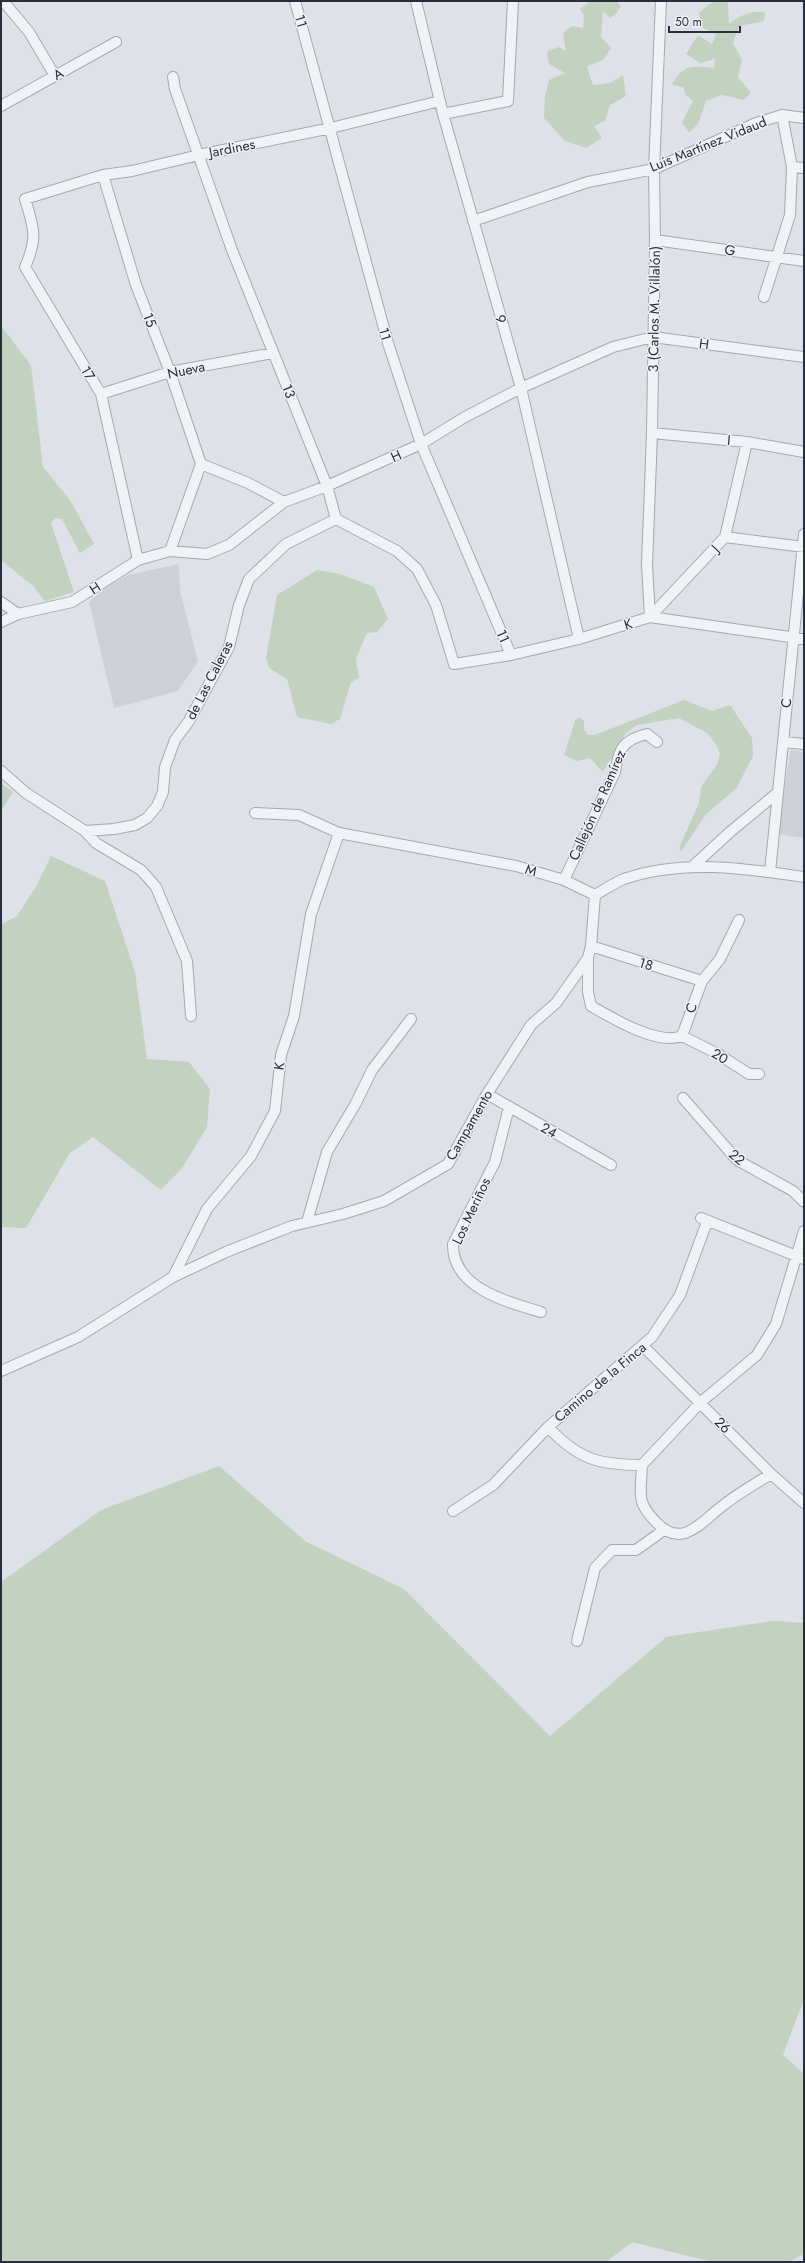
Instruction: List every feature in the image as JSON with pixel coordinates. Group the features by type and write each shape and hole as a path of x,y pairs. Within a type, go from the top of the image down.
{"street":[{"path":"3,1 29,32 55,76"},
{"name":"11","path":"295,1 331,128 388,343 421,444 511,655"},
{"name":"9","path":"416,1 443,114 521,388 579,639"},
{"path":"443,114 508,101 513,1"},
{"name":"3 (Carlos M. Villalón)","path":"650,617 647,565 652,433 655,240 654,169 660,1"},
{"name":"A","path":"1,106 116,42"},
{"name":"13","path":"173,77 175,89 232,250 327,486 336,519"},
{"name":"Jardines","path":"25,199 103,175 132,171 199,155 331,128 440,101"},
{"path":"764,297 790,215 792,166 782,115 804,118"},
{"name":"Luis Martínez Vidaud","path":"473,221 588,182 654,169 756,123 782,115"},
{"path":"792,166 804,168"},
{"name":"15","path":"103,175 136,285 170,372 201,464"},
{"name":"17","path":"25,199 34,229 33,249 25,267 101,394 138,560"},
{"name":"G","path":"655,240 804,261"},
{"name":"H","path":"1,622 18,614 72,602 138,560 170,551 207,554 223,547 284,502 327,486 421,444 465,417 521,388 613,347 653,338 804,357"},
{"name":"Nueva","path":"101,394 170,372 273,353"},
{"name":"I","path":"652,433 747,442 804,452"},
{"path":"725,537 747,442"},
{"path":"170,551 201,464 248,483 284,502"},
{"name":"K","path":"336,519 397,551 417,569 436,605 454,664 511,655 579,639 650,617 804,640"},
{"name":"de Las Caleras","path":"85,831 114,830 135,825 147,818 157,806 163,792 165,767 175,740 189,721 229,647 239,605 248,579 286,544 336,519"},
{"name":"C","path":"770,872 776,794 804,534"},
{"name":"J","path":"650,617 725,537 803,547"},
{"path":"1,602 18,614"},
{"name":"Callejón de Ramírez","path":"564,880 615,772 618,754 625,744 633,737 647,734 657,742"},
{"path":"782,742 804,744"},
{"path":"1,771 26,793 85,831 96,843 141,870 156,887 187,961 191,1016"},
{"path":"693,866 730,832 776,794"},
{"name":"M","path":"255,813 299,815 338,833 516,866 564,880 594,895"},
{"name":"K","path":"173,1276 207,1209 251,1156 275,1111 281,1055 294,1016 311,914 338,833"},
{"path":"594,895 623,880 658,870 693,866 770,872 804,877"},
{"name":"Campamento","path":"1,1371 78,1337 173,1276 226,1252 307,1222 343,1214 384,1201 448,1164 486,1094 531,1025 556,1003 588,958 591,946 594,895"},
{"name":"C","path":"682,1036 702,981 720,959 739,920"},
{"name":"18","path":"591,946 702,981"},
{"path":"588,958 588,992 591,1006 637,1030 668,1040 682,1036"},
{"path":"307,1222 327,1152 356,1103 372,1070 411,1020"},
{"name":"20","path":"682,1036 718,1054 749,1074 758,1074"},
{"name":"24","path":"486,1094 611,1165"},
{"name":"22","path":"683,1098 737,1160 793,1191 804,1202"},
{"name":"Los Meriños","path":"508,1107 495,1162 453,1244 453,1252 462,1275 472,1283 518,1305 542,1312"},
{"name":"Camino de la Finca","path":"453,1511 493,1485 548,1427 652,1337 680,1295 704,1220 801,1257"},
{"path":"771,1474 724,1504 692,1530 674,1534 664,1530 648,1514 641,1502 642,1465 701,1402 757,1355 776,1324 801,1257 804,1232"},
{"name":"26","path":"643,1346 701,1402 771,1474 804,1503"},
{"path":"548,1427 565,1445 588,1459 614,1465 642,1465"},
{"path":"577,1641 595,1568 612,1550 636,1550 664,1530"}],"shaded area":[{"path":"179,564 180,591 198,661 178,691 114,708 89,602 107,587 128,575"},
{"path":"791,750 804,752 804,838 776,834"}],"green space":[{"path":"591,1 616,1 621,6 616,14 610,18 603,11 601,37 611,48 603,60 587,66 593,85 610,83 623,75 626,96 610,105 605,121 594,126 602,138 586,148 565,141 544,118 545,96 549,80 565,73 549,64 547,52 559,47 566,51 563,33 572,26 583,28 584,16 580,9"},
{"path":"714,1 726,1 728,3 729,24 746,14 765,12 764,21 739,26 733,43 742,60 738,77 751,93 744,100 722,95 706,101 698,124 689,133 682,122 693,101 685,94 684,88 672,84 681,72 690,67 714,68 715,59 700,63 686,54 698,35 712,44 716,34 700,26 699,13"},
{"path":"1,326 31,365 43,467 70,500 94,544 80,553 62,519 55,518 51,523 74,592 45,601 33,586 1,560"},
{"path":"317,570 340,574 374,587 388,619 377,632 367,633 356,658 359,678 351,682 340,719 331,724 297,717 287,679 269,668 266,658 277,595"},
{"path":"684,700 712,711 730,705 752,738 753,756 736,789 706,814 681,852 679,848 699,803 701,787 718,763 720,754 716,744 707,733 679,718 637,725 626,733 603,772 590,758 577,761 564,755 575,721 579,717 584,721 584,729 588,735 595,735"},
{"path":"1,783 13,792 1,811"},
{"path":"51,856 105,881 135,972 147,1059 189,1062 210,1089 207,1127 182,1168 161,1190 93,1137 70,1153 26,1228 1,1227 1,923 2,924 17,916 37,885"},
{"path":"219,1466 305,1541 404,1589 550,1736 666,1637 773,1621 804,1623 804,1999 783,2055 804,2074 804,2254 789,2262 712,2262 632,2242 606,2262 1,2262 1,1582 101,1510"}]}
